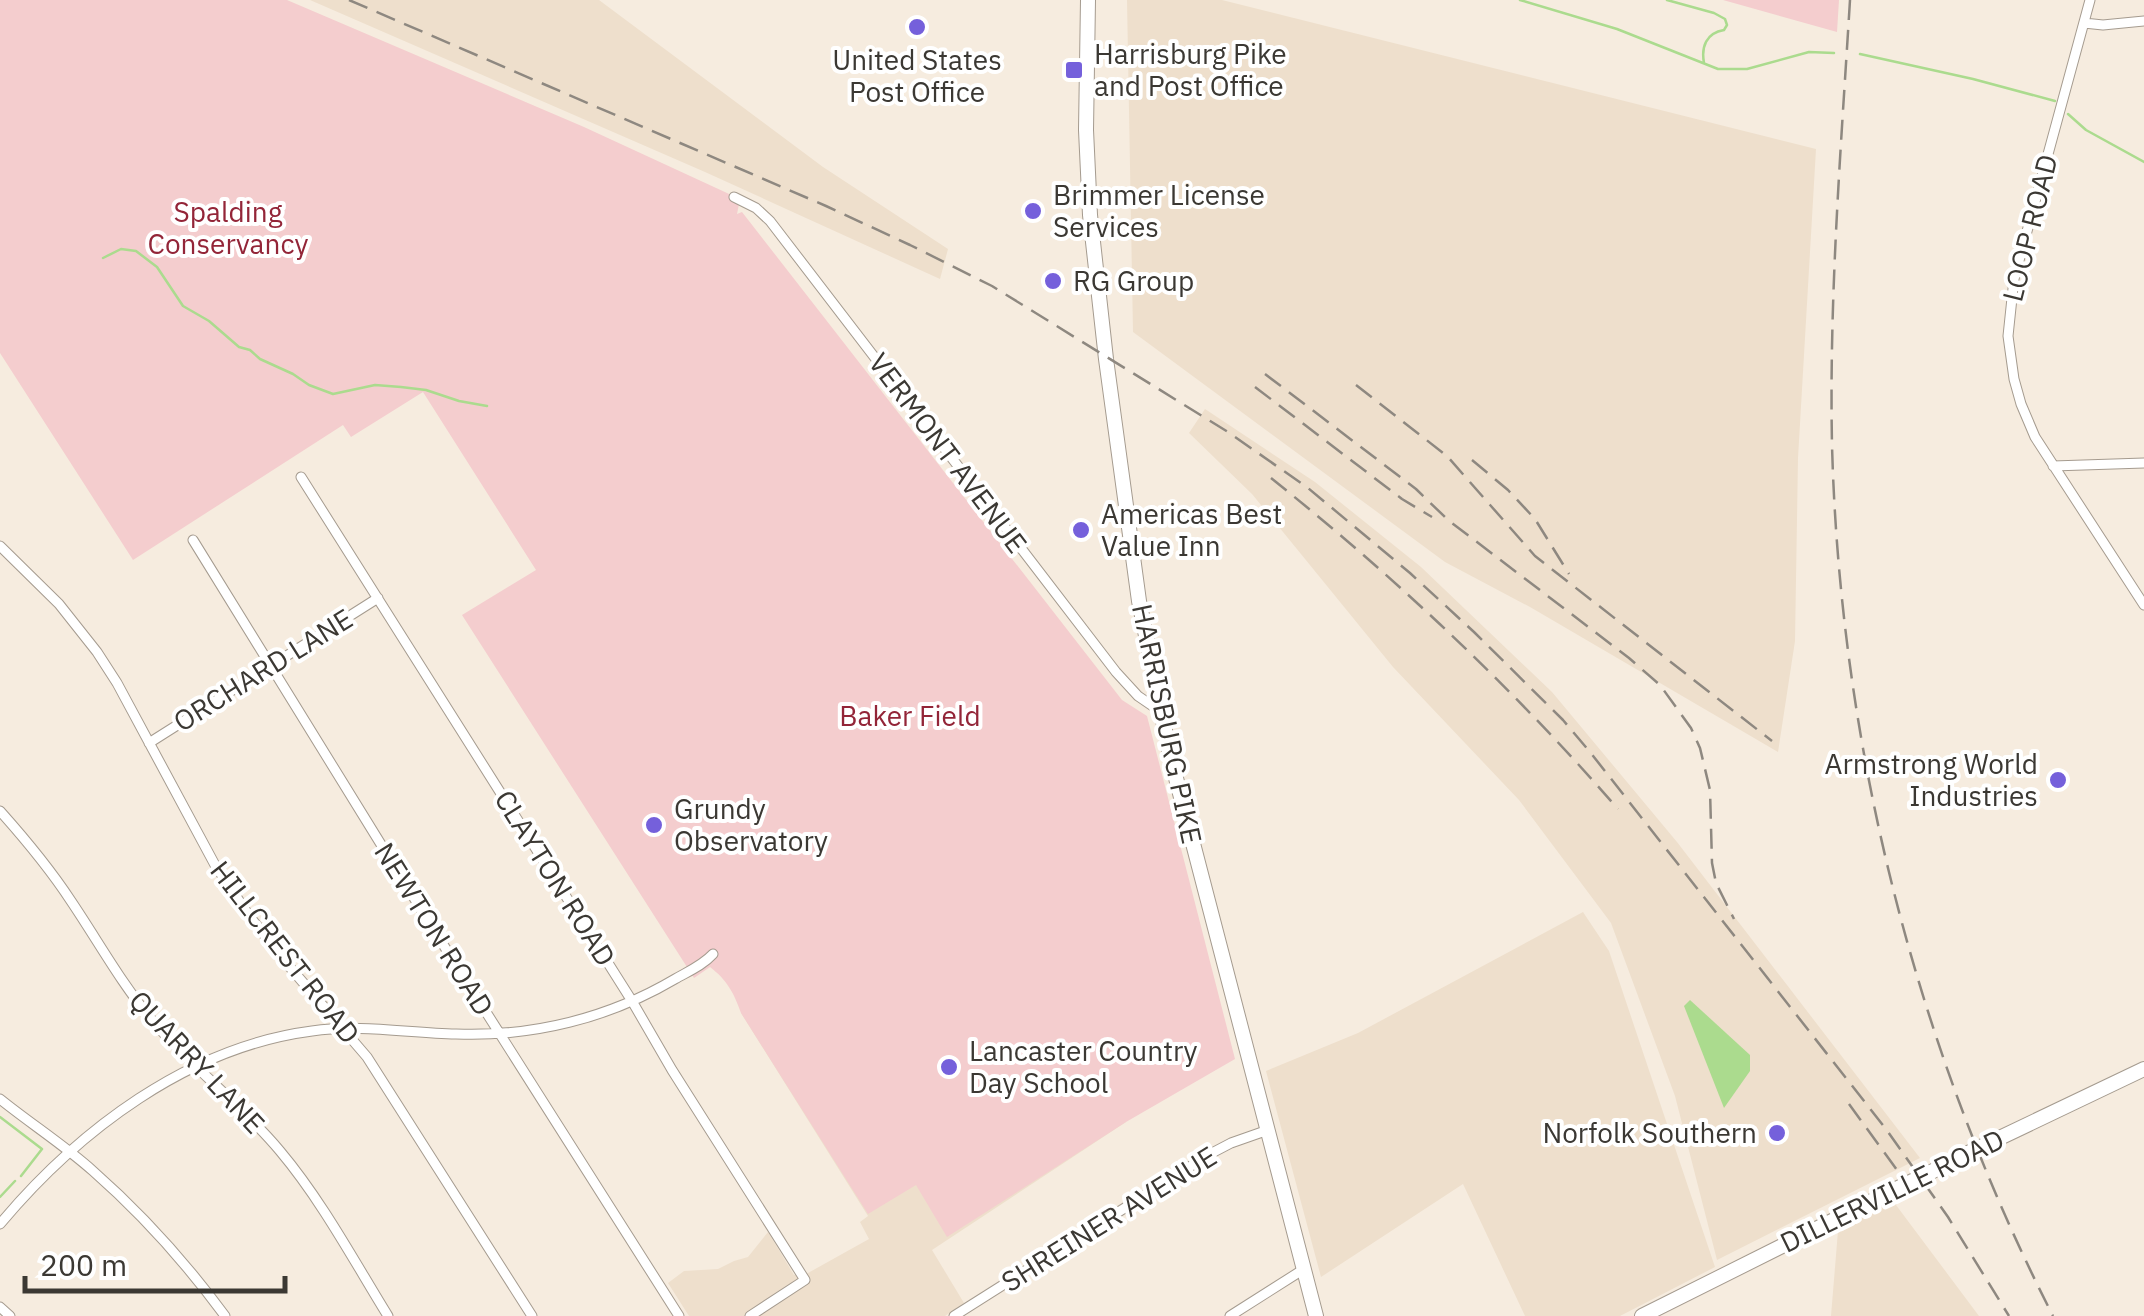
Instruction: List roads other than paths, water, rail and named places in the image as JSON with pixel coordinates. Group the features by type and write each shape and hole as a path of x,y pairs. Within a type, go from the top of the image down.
{"main road":[{"name":"HARRISBURG PIKE","path":"1088,0 1086,130 1096,282 1130,538 1160,712 1316,1316"},
{"name":"DILLERVILLE ROAD","path":"1642,1316 2144,1069"}],"street":[{"name":"LOOP ROAD","path":"2090,0 2014,279 2008,319 2010,360 2021,404 2035,437 2144,605"},
{"path":"2084,23 2144,22"},
{"name":"VERMONT AVENUE","path":"734,197 756,208 770,221 1105,658 1138,696 1160,712"},
{"path":"2054,466 2144,464"},
{"name":"CLAYTON ROAD","path":"301,477 805,1280 750,1316"},
{"name":"NEWTON ROAD","path":"193,540 679,1316"},
{"name":"HILLCREST ROAD","path":"0,546 79,628 117,683 197,834 250,917 345,1028 388,1088 532,1316"},
{"name":"ORCHARD LANE","path":"149,743 378,598"},
{"name":"QUARRY LANE","path":"0,811 55,878 132,995 161,1031 288,1161 388,1316"},
{"path":"0,1224 45,1173 106,1122 149,1092 250,1045 309,1031 345,1028 453,1034 531,1030 578,1020 632,1001 714,954"},
{"path":"0,1100 70,1152 142,1216 186,1264 225,1316"},
{"name":"SHREINER AVENUE","path":"954,1316 1210,1154 1268,1130"},
{"path":"1230,1316 1304,1269"},
{"path":"0,1307 10,1316"}],"waterway":[{"path":"1520,0 1617,29 1718,69 1747,69 1809,52 1834,53"},
{"path":"1667,0 1725,19 1724,30 1706,42 1704,63"},
{"path":"1860,54 2055,101"},
{"path":"2068,114 2086,130 2144,162"},
{"path":"103,258 121,249 136,251 157,267 183,306 209,321 239,347 309,385 333,394 375,385 401,387 487,406"},
{"path":"0,1117 42,1149 21,1176"},
{"path":"0,1197 15,1181"}],"railway":[{"path":"349,0 826,206 992,286 1228,432 1308,488 1410,573 1563,720 1886,1129 1948,1217 2009,1316"},
{"path":"1850,0 1836,222 1832,445 1838,558 1851,670 1869,782 1894,893 1925,1002 2004,1214 2053,1316"},
{"path":"1265,374 1416,489 1448,520 1660,685 1691,728 1700,748 1710,790 1712,863 1716,883 1734,919"},
{"path":"1356,385 1447,456 1535,556 1772,741"},
{"path":"1255,387 1402,499 1432,517"},
{"path":"1472,460 1535,519 1569,574"},
{"path":"1271,478 1452,636 1537,720 1618,809"},
{"path":"1849,1104 1908,1185"}],"place":[{"name":"United States Post Office","path":"917,27"},
{"name":"Harrisburg Pike and Post Office","path":"1074,70"},
{"name":"Brimmer License Services","path":"1033,211"},
{"name":"RG Group","path":"1053,281"},
{"name":"Americas Best Value Inn","path":"1081,530"},
{"name":"Armstrong World Industries","path":"2058,780"},
{"name":"Grundy Observatory","path":"654,825"},
{"name":"Lancaster Country Day School","path":"949,1067"},
{"name":"Norfolk Southern","path":"1777,1133"}],"park label":[{"name":"Spalding Conservancy","path":"228,228"},
{"name":"Baker Field","path":"910,716"}]}
